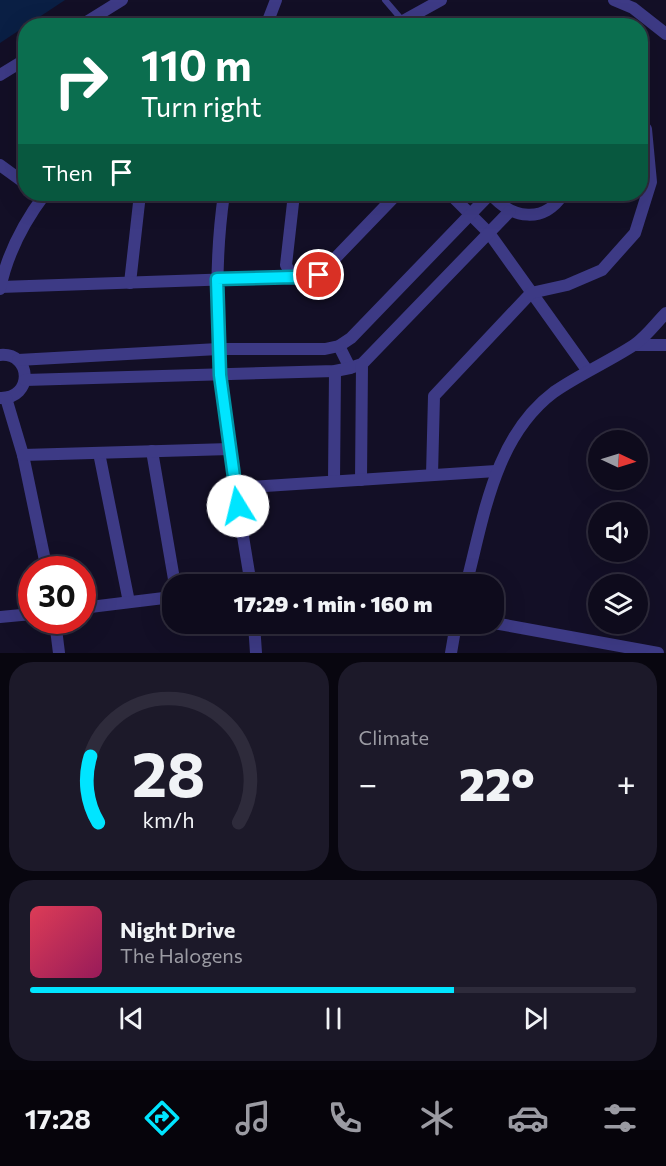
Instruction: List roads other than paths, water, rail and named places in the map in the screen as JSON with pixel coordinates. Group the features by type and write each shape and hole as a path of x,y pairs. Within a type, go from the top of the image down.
{"street":[{"path":"93,18 122,0"},
{"path":"269,18 276,0"},
{"path":"410,18 441,0"},
{"path":"614,0 633,8 646,18"},
{"path":"648,20 666,34"},
{"path":"0,75 18,64"},
{"path":"648,150 651,182 648,192"},
{"path":"0,165 18,178"},
{"path":"39,201 6,264 0,288 217,279 306,278 319,275 390,201"},
{"path":"130,282 139,201"},
{"path":"223,201 217,279 218,349 249,574"},
{"path":"293,201 286,265 289,273 294,277"},
{"path":"457,201 489,233 587,370"},
{"path":"18,360 218,349 325,349 339,346 351,338 483,201"},
{"path":"497,201 510,211 523,215 537,214 549,209 559,201"},
{"path":"432,475 434,396 531,293 567,285 602,270 635,233 645,201"},
{"path":"25,380 220,375 335,370 356,366 510,211"},
{"path":"469,574 496,471 512,441 531,415 552,394 587,370 635,345 666,313"},
{"path":"635,345 666,345"},
{"path":"339,346 356,366 361,480"},
{"path":"0,355 12,356 18,360 25,373 25,380 19,392 3,398 23,456 44,556"},
{"path":"334,481 335,370"},
{"path":"23,456 230,448"},
{"path":"152,451 173,574"},
{"path":"99,453 129,602"},
{"path":"236,488 496,471"},
{"path":"96,606 162,598"},
{"path":"0,617 18,615"},
{"path":"504,625 658,653"},
{"path":"57,634 59,653"},
{"path":"255,634 256,653"},
{"path":"451,653 454,634"}],"lane":[{"path":"385,0 398,18"}],"water":[{"path":"0,0 65,0 38,18 18,18 18,31 0,43"}]}
